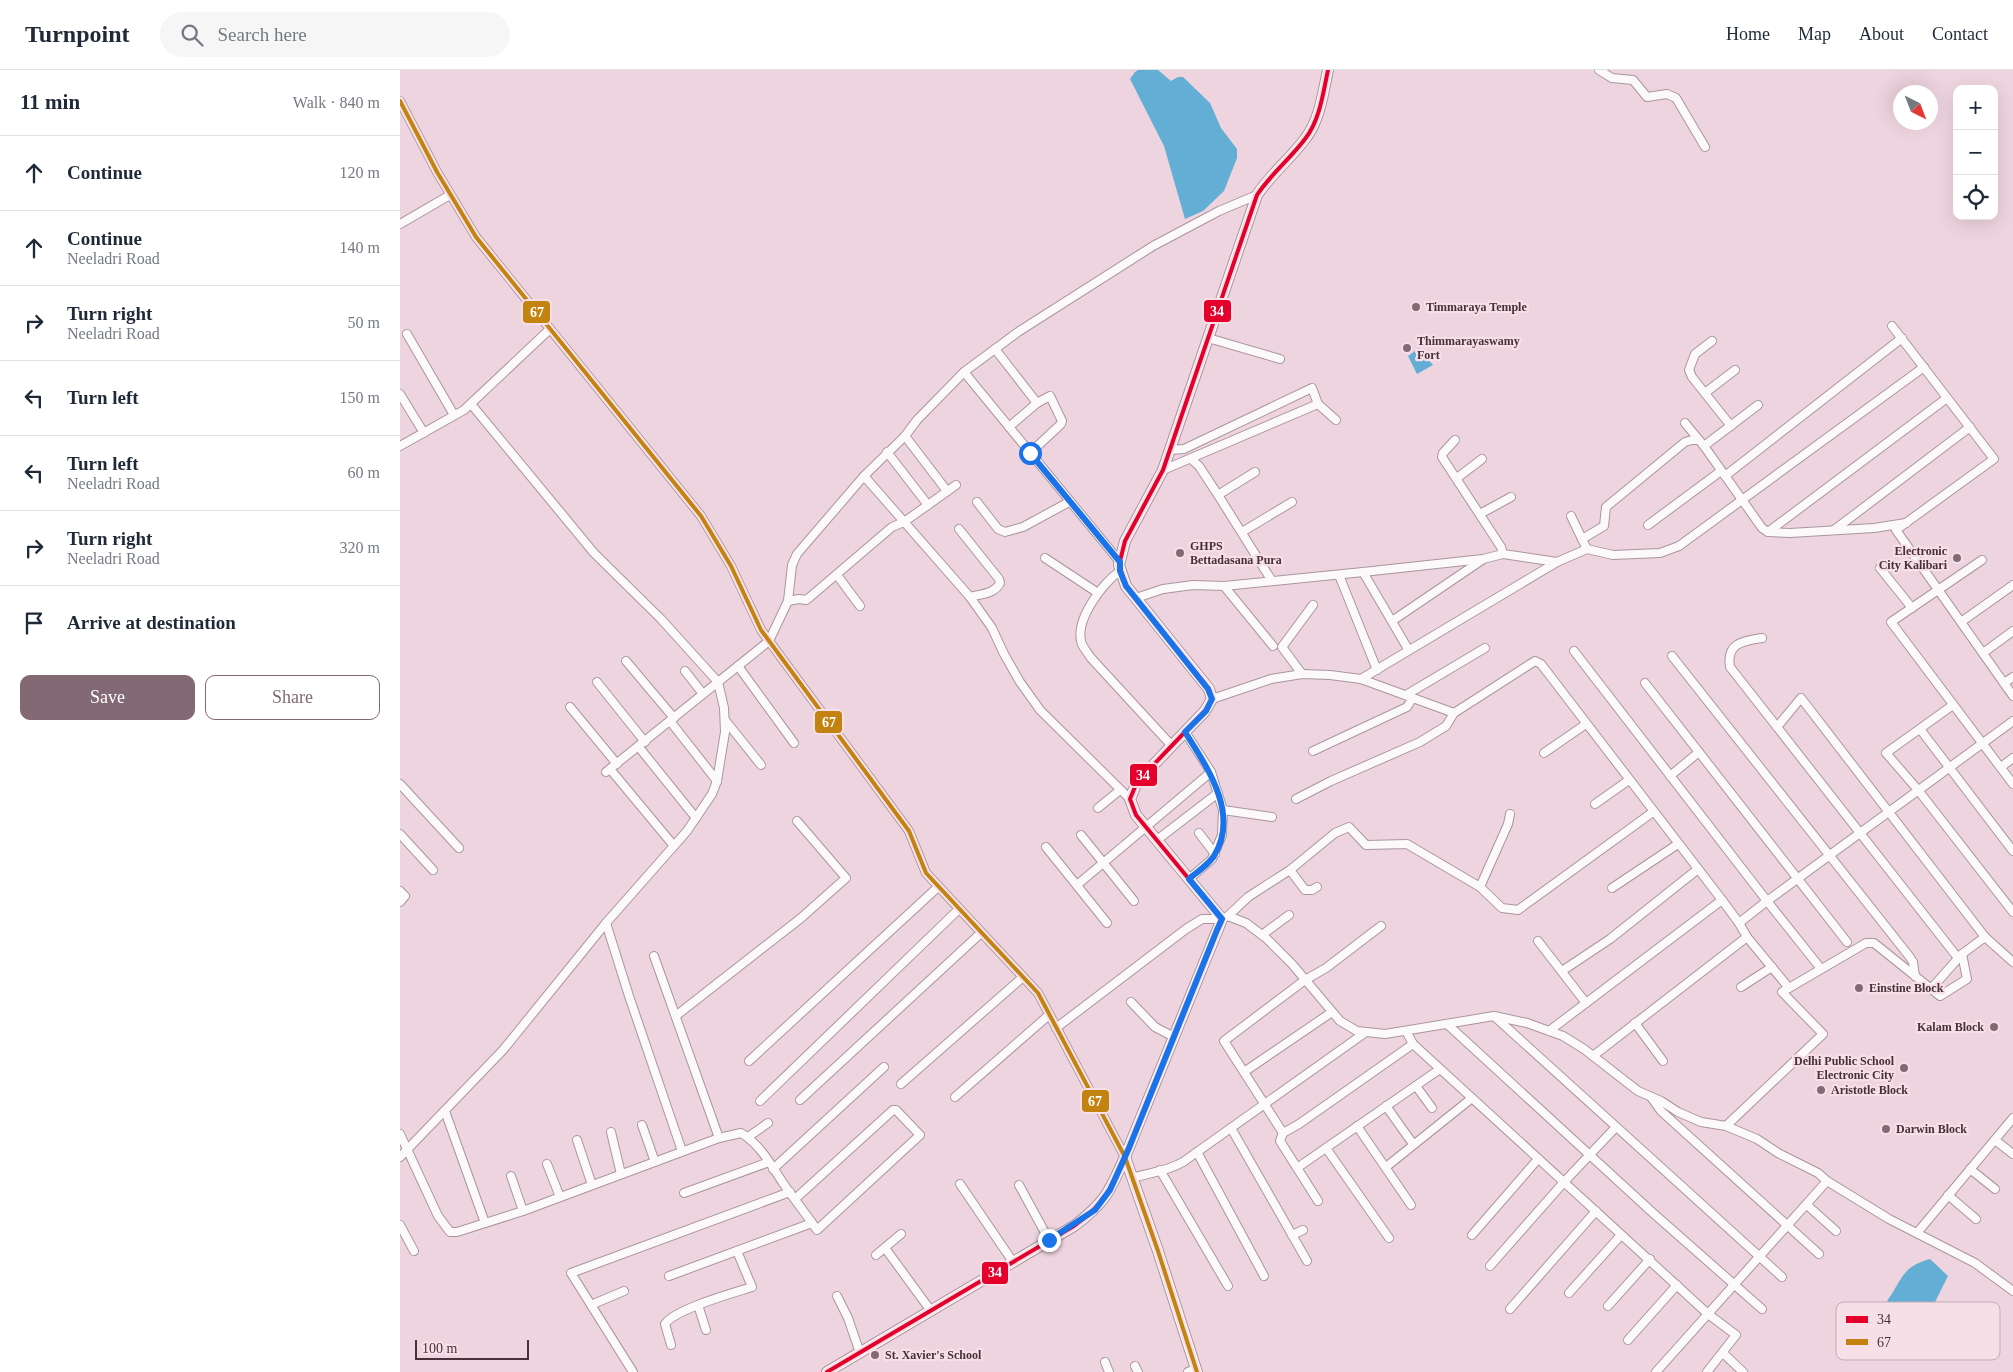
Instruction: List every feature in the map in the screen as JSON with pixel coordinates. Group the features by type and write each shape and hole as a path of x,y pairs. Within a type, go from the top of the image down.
{"main road":[{"path":"828,1372 1013,1262 1095,1210 1110,1190 1125,1157 1225,917 1189,879 1146,828 1136,815 1130,799 1137,782 1206,711 1212,699 1208,689 1126,586 1120,566 1125,542 1163,470 1257,195 1268,178 1306,138 1318,112 1328,70"},
{"path":"1125,1157 1158,1251 1194,1371"}],"street":[{"path":"1599,70 1612,78 1633,80 1647,97 1667,94 1676,98 1705,147"},
{"path":"400,101 450,195 476,237 701,516 731,566 761,630 909,831 926,873 1038,993 1125,1157"},
{"path":"400,224 450,195"},
{"path":"611,768 769,641 788,602 792,565 797,554 886,452 905,436 916,420 964,372 1082,290 1153,246 1218,211 1257,195"},
{"path":"1892,326 1994,459 1896,530 2013,696"},
{"path":"400,446 471,404 501,373 550,329"},
{"path":"407,334 454,415"},
{"path":"1208,338 1280,359"},
{"path":"1648,525 1723,473 1902,338"},
{"path":"1712,341 1695,354 1689,370 1692,377 1730,426"},
{"path":"995,349 1037,403"},
{"path":"1361,679 1408,649 1557,562 1587,549 1613,555 1660,552 1679,546 1924,367"},
{"path":"1705,393 1735,370"},
{"path":"964,372 1120,566 1098,593 1081,630 1081,643 1091,658 1172,746"},
{"path":"1170,450 1184,449 1312,388 1318,404 1336,420"},
{"path":"400,394 424,433"},
{"path":"1008,427 1037,403 1050,396 1061,424 1030,453"},
{"path":"1768,532 1947,398"},
{"path":"400,1158 521,1029 606,922 674,846 696,818 712,794 717,781 724,745 724,708 718,682 661,618 594,553 471,404"},
{"path":"1163,470 1318,404"},
{"path":"1582,539 1604,526 1606,507 1685,442 1692,440 1702,443 1730,426 1758,404"},
{"path":"1686,423 1762,528 1768,532 1833,531 1906,523"},
{"path":"1833,531 1970,427"},
{"path":"905,436 947,491"},
{"path":"1455,440 1443,453 1442,457 1501,547 1503,554"},
{"path":"886,452 928,505"},
{"path":"1191,459 1199,466 1272,581"},
{"path":"1457,478 1482,459"},
{"path":"1218,495 1254,472"},
{"path":"864,476 970,597 992,628 1020,682 1040,710 1130,799"},
{"path":"788,602 796,599 806,600 892,528 904,522 956,485"},
{"path":"1480,514 1511,497"},
{"path":"977,502 998,528 1005,532 1023,527 1069,502"},
{"path":"1242,532 1292,502"},
{"path":"1571,516 1587,549"},
{"path":"959,529 999,579 1000,583 991,592 970,597"},
{"path":"1136,598 1162,589 1193,585 1224,586 1339,575 1484,559 1503,554 1557,562"},
{"path":"1045,558 1098,593"},
{"path":"1392,621 1484,559"},
{"path":"1982,560 1891,622 2013,784"},
{"path":"1880,568 1912,608"},
{"path":"1363,572 1408,649"},
{"path":"837,575 860,606"},
{"path":"1339,575 1377,670"},
{"path":"1224,586 1273,646"},
{"path":"1961,622 2013,586"},
{"path":"1302,674 1282,647 1313,605"},
{"path":"1983,653 2013,631"},
{"path":"1726,1126 1823,1034 1782,992 1866,943 1874,943 1940,996 1966,978 1960,956 1859,833 1730,667 1728,657 1731,649 1742,642 1762,638"},
{"path":"1313,751 1407,707 1409,697 1485,648"},
{"path":"1574,651 1818,965"},
{"path":"1672,656 1910,956 1914,962 1915,976"},
{"path":"626,661 717,781"},
{"path":"1296,799 1331,781 1420,742 1446,726 1454,713 1535,662 1541,664 1722,900 1747,937 1789,988"},
{"path":"738,666 794,743"},
{"path":"685,671 703,694"},
{"path":"1212,699 1271,679 1302,674 1330,675 1361,679 1454,713"},
{"path":"2004,683 2013,677"},
{"path":"597,682 696,818"},
{"path":"1645,683 1847,942"},
{"path":"1776,726 1801,698 1890,811 1985,938 2013,962"},
{"path":"1953,704 1886,753 1918,790 2013,912"},
{"path":"570,707 611,768 674,846"},
{"path":"725,720 761,765"},
{"path":"1739,924 1829,855 2013,721"},
{"path":"1544,753 1586,724"},
{"path":"1920,728 2013,851"},
{"path":"1185,732 1211,772 1223,810 1222,835 1215,854 1189,879"},
{"path":"1670,776 1699,752"},
{"path":"2000,767 2013,758"},
{"path":"1077,885 1211,772"},
{"path":"1595,804 1629,780"},
{"path":"401,786 459,848"},
{"path":"1098,808 1120,790"},
{"path":"1156,840 1218,793"},
{"path":"1223,810 1272,817"},
{"path":"1225,917 1248,897 1290,870 1322,842 1349,826 1366,845 1407,844 1480,887 1502,908 1518,910 1653,812"},
{"path":"1480,887 1508,824 1510,814"},
{"path":"677,1016 801,918 846,878 797,821"},
{"path":"1199,833 1215,854"},
{"path":"400,834 433,870"},
{"path":"1081,835 1134,901"},
{"path":"1612,888 1678,844"},
{"path":"1046,847 1107,923"},
{"path":"1562,971 1610,939 1698,869"},
{"path":"1290,870 1305,890 1312,890 1317,886"},
{"path":"749,1061 938,887"},
{"path":"400,891 405,896 400,902"},
{"path":"1549,1031 1722,900"},
{"path":"760,1101 959,909"},
{"path":"1262,935 1289,915"},
{"path":"1056,1028 1186,928 1202,919 1225,917 1246,922 1262,935 1305,980 1340,1021 1358,1031 1385,1034 1494,1016 1527,1022 1563,1036 1593,1056 1638,1091 1686,1116 1701,1122 1726,1126 1757,1139 1778,1153 1818,1173 1827,1181 1889,1219 1975,1263 2013,1291"},
{"path":"606,922 682,1151"},
{"path":"1283,1133 1224,1041 1381,926"},
{"path":"800,1100 982,933"},
{"path":"1593,1056 1747,937"},
{"path":"1931,989 1960,956 1985,938"},
{"path":"1538,941 1586,1002"},
{"path":"654,956 719,1138"},
{"path":"1741,987 1772,967"},
{"path":"901,1084 1022,977"},
{"path":"1131,1002 1156,1027 1174,1037"},
{"path":"1244,1072 1332,1012"},
{"path":"955,1097 1049,1015"},
{"path":"1494,1016 1782,1277"},
{"path":"1447,1024 1653,1213 1762,1309"},
{"path":"1635,1024 1663,1061"},
{"path":"1406,1031 1413,1044 1440,1069 1708,1314 1736,1336 1706,1372"},
{"path":"1132,1178 1171,1169 1366,1032"},
{"path":"1318,1201 1280,1141 1283,1133 1299,1124 1413,1044"},
{"path":"684,1193 771,1165 884,1066"},
{"path":"1297,1168 1440,1069"},
{"path":"1416,1086 1432,1108"},
{"path":"1651,1097 1661,1111 1819,1254"},
{"path":"1386,1167 1472,1098"},
{"path":"1386,1106 1413,1144"},
{"path":"400,1134 444,1226 450,1232 457,1232 485,1224 682,1151 719,1138 741,1133 748,1137 771,1165 790,1192 812,1223 818,1230 920,1135 896,1110 893,1110 795,1199"},
{"path":"445,1111 485,1224"},
{"path":"1917,1233 2013,1118"},
{"path":"748,1137 768,1123"},
{"path":"642,1124 655,1162"},
{"path":"1357,1126 1411,1205"},
{"path":"1490,1266 1564,1182 1616,1127"},
{"path":"1231,1128 1307,1261"},
{"path":"611,1132 621,1174"},
{"path":"576,1140 592,1185"},
{"path":"1995,1140 2013,1154"},
{"path":"1326,1148 1389,1238"},
{"path":"1197,1152 1264,1276"},
{"path":"1472,1236 1538,1159"},
{"path":"547,1164 560,1197"},
{"path":"1970,1169 1995,1189"},
{"path":"1160,1170 1228,1286"},
{"path":"511,1176 523,1211"},
{"path":"1656,1372 1827,1181"},
{"path":"960,1184 1013,1262"},
{"path":"1019,1185 1049,1240"},
{"path":"632,1372 571,1273 790,1192"},
{"path":"1948,1195 1976,1219"},
{"path":"1807,1205 1836,1231"},
{"path":"1510,1309 1596,1211"},
{"path":"669,1276 812,1223"},
{"path":"400,1225 414,1251"},
{"path":"1292,1235 1303,1230"},
{"path":"876,1255 901,1234"},
{"path":"1569,1293 1621,1235"},
{"path":"885,1248 931,1311"},
{"path":"671,1345 665,1324 669,1318 698,1305 752,1287 737,1251"},
{"path":"1608,1306 1650,1260"},
{"path":"1628,1340 1678,1285"},
{"path":"591,1305 624,1291"},
{"path":"837,1296 848,1318 860,1353"},
{"path":"698,1305 706,1330"},
{"path":"1723,1353 1743,1372"},
{"path":"1105,1362 1109,1372"}],"water":[{"path":"1138,70 1158,70 1171,81 1178,77 1183,77 1210,103 1221,128 1237,149 1237,158 1224,191 1203,211 1185,219 1164,146 1130,79"},
{"path":"1419,348 1433,365 1417,374 1408,356"},
{"path":"1930,1259 1948,1276 1935,1302 1887,1301 1908,1270 1920,1262"}],"transit line":[{"name":"34","path":"827,1372 1074,1226 1100,1203 1106,1196 1125,1157 1222,919 1136,815 1130,799 1137,782 1205,711 1212,699 1209,689 1126,586 1119,565 1125,541 1163,470 1257,195 1310,132 1320,106 1328,70"},
{"name":"67","path":"400,101 437,172 476,237 701,516 731,566 761,630 909,831 926,873 1038,993 1125,1157 1197,1372"}],"place":[{"name":"Timmaraya Temple","path":"1416,307"},
{"name":"Thimmarayaswamy Fort","path":"1407,348"},
{"name":"GHPS Bettadasana Pura","path":"1180,553"},
{"name":"Electronic City Kalibari","path":"1957,558"},
{"name":"Einstine Block","path":"1859,988"},
{"name":"Kalam Block","path":"1994,1027"},
{"name":"Delhi Public School Electronic City","path":"1904,1068"},
{"name":"Aristotle Block","path":"1821,1090"},
{"name":"Darwin Block","path":"1886,1129"},
{"name":"St. Xavier's School","path":"875,1355"}],"route":[{"path":"1030,453 1120,562 1120,571 1126,586 1208,689 1212,699 1206,711 1185,732 1211,772 1223,810 1222,835 1215,854 1209,862 1189,879 1222,919 1129,1148 1110,1190 1095,1210 1074,1226 1049,1240"}]}
